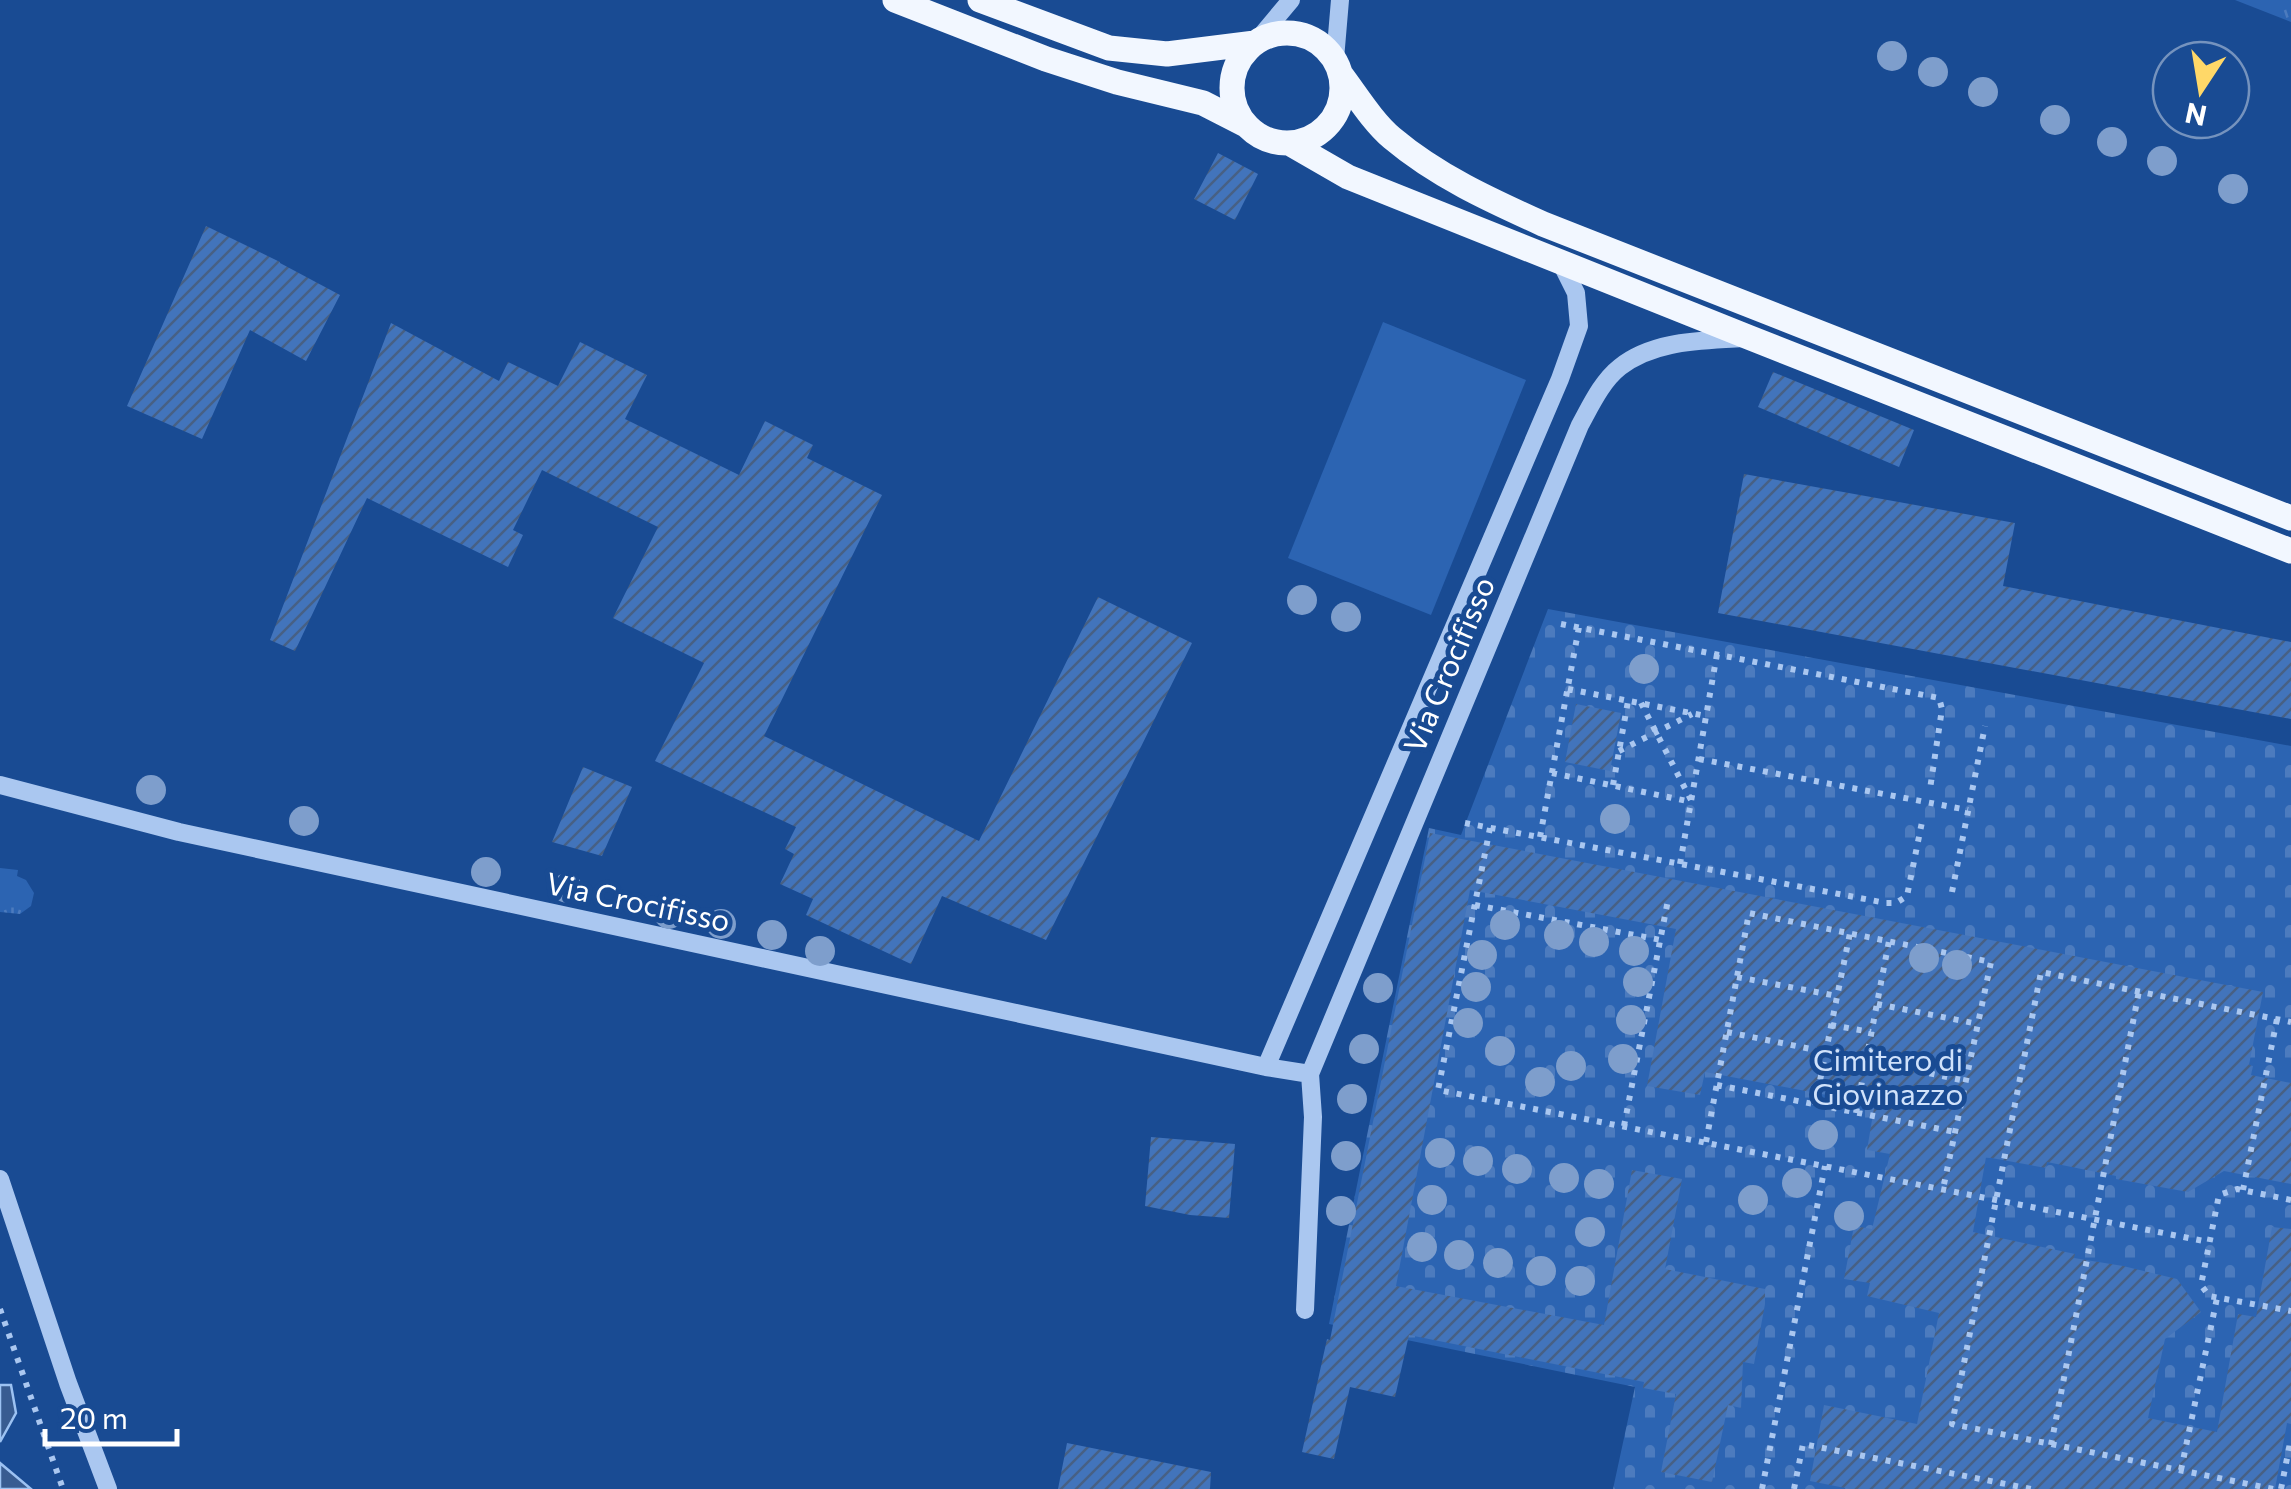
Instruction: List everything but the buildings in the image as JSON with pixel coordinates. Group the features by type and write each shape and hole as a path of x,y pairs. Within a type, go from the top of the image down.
{"main road":[{"path":"895,0 1064,65 1204,103 1265,139 1289,143 1348,177 2291,551"},
{"path":"980,0 1110,48 1167,54 1254,43"},
{"path":"1246,125 1236,108 1232,88 1235,69 1245,52 1271,34 1290,32 1308,36 1323,45 1389,136 1478,195 2291,518"},
{"path":"1289,143 1324,130 1336,114 1342,96 1339,68"}],"street":[{"path":"1254,43 1291,0"},
{"path":"1339,68 1340,0"},
{"name":"Via Crocifisso","path":"1266,1067 1579,326 1576,294 1560,261"},
{"name":"Via Crocifisso","path":"0,785 179,832 1310,1074 1580,425 1597,394 1620,367 1654,349 1691,341 1748,338"},
{"path":"1306,1310 1310,1074"},
{"path":"0,1179 68,1384 108,1489"}],"path":[{"path":"1561,624 1939,698 1942,710 1930,788"},
{"path":"1540,837 1579,627"},
{"path":"1680,864 1717,654"},
{"path":"1568,689 1706,716"},
{"path":"1613,785 1628,701"},
{"path":"1641,703 1692,802"},
{"path":"1619,751 1693,713"},
{"path":"1952,892 1985,726"},
{"path":"1699,759 1968,810"},
{"path":"1552,774 1692,802"},
{"path":"1466,823 1886,903 1907,896 1923,818"},
{"path":"1490,828 1438,1090 2209,1242"},
{"path":"1624,1126 1668,900"},
{"path":"1475,905 1660,940"},
{"path":"1706,1142 1749,913 1992,962 1943,1189"},
{"path":"1816,1105 1850,934"},
{"path":"1856,1113 1888,941"},
{"path":"2291,1022 2042,972 1952,1424 2277,1489 2291,1438"},
{"path":"1737,977 1838,996"},
{"path":"2051,1445 2139,991"},
{"path":"1877,1004 1978,1024"},
{"path":"2242,1190 2277,1019"},
{"path":"1831,1025 1872,1032"},
{"path":"1727,1032 1826,1052"},
{"path":"1866,1060 1966,1081"},
{"path":"1717,1084 1955,1132"},
{"path":"1762,1489 1825,1166"},
{"path":"2291,1200 2236,1189 2219,1195 2201,1285 2209,1296 2291,1311"},
{"path":"2181,1470 2217,1298"},
{"path":"0,1309 63,1489"},
{"path":"1794,1489 1804,1444 2031,1489"}],"green space":[{"path":"2235,0 2291,0 2291,22"},
{"path":"1383,322 1526,380 1431,615 1288,558"},
{"name":"Cimitero di Giovinazzo","path":"1548,609 2291,746 2291,1489 1613,1489 1635,1387 1329,1324 1429,828 1461,835"},
{"path":"0,868 18,870 17,876 26,880 34,893 31,906 20,914 0,912"}],"shaded area":[{"path":"0,1385 11,1385 16,1413 0,1442"},
{"path":"0,1463 31,1489 0,1489"}]}
